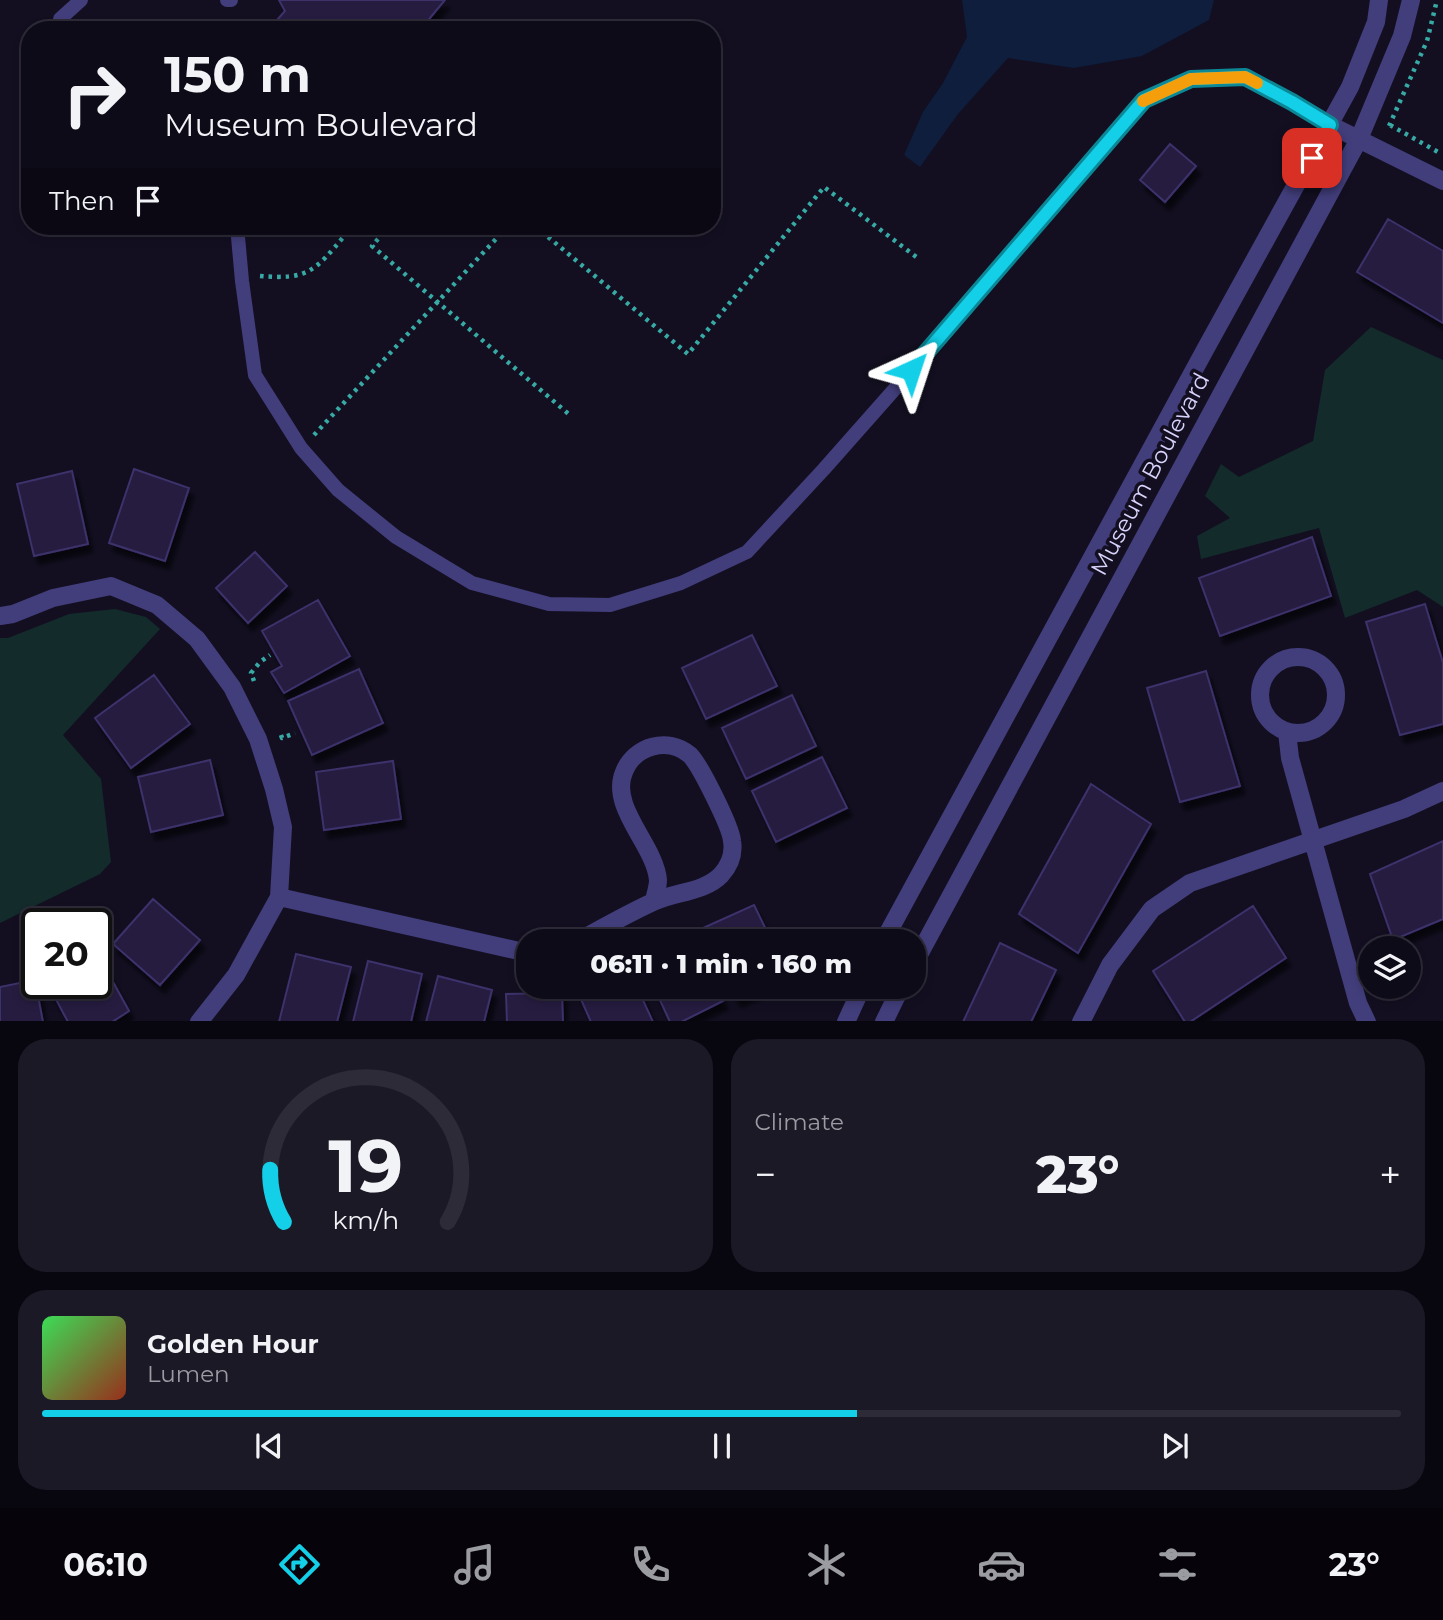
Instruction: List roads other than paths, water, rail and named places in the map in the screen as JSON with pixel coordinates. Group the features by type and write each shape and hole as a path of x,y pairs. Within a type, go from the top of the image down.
{"street":[{"name":"Museum Boulevard","path":"890,929 1330,125 1356,74 1376,22 1379,0"},
{"name":"Museum Boulevard","path":"926,942 1359,139 1402,36 1411,0"},
{"path":"1330,125 1443,181"},
{"path":"0,616 13,614 53,598 111,586 158,605 197,639 232,687 258,739 283,827 279,897 236,975 199,1021"},
{"path":"1299,656 1323,666 1336,688 1336,701 1332,714 1324,724 1299,734 1287,732 1276,727 1267,718 1259,695 1267,671 1287,658 1299,656"},
{"path":"1287,732 1290,758 1312,841 1358,1003 1367,1021"},
{"path":"602,929 654,901 709,884 729,865 733,852 732,838 698,766 690,755 678,748 664,745 650,747 628,762 622,775 621,789 624,802 654,863 658,881 654,901"},
{"path":"1081,1021 1110,965 1152,909 1190,883 1404,809 1443,790"},
{"path":"279,897 516,950"},
{"path":"846,1021 856,999"},
{"path":"884,1021 895,999"}],"lane":[{"path":"62,21 60,19 81,0"},
{"path":"238,235 255,375 302,448 338,490 396,537 472,583 549,604 610,604 681,583 747,552 925,354 1144,100 1191,79 1245,77 1330,125"}],"water":[{"path":"962,0 1214,0 1209,20 1142,56 1074,68 1008,58 958,114 920,167 904,155 923,112 943,83 967,37"}]}
